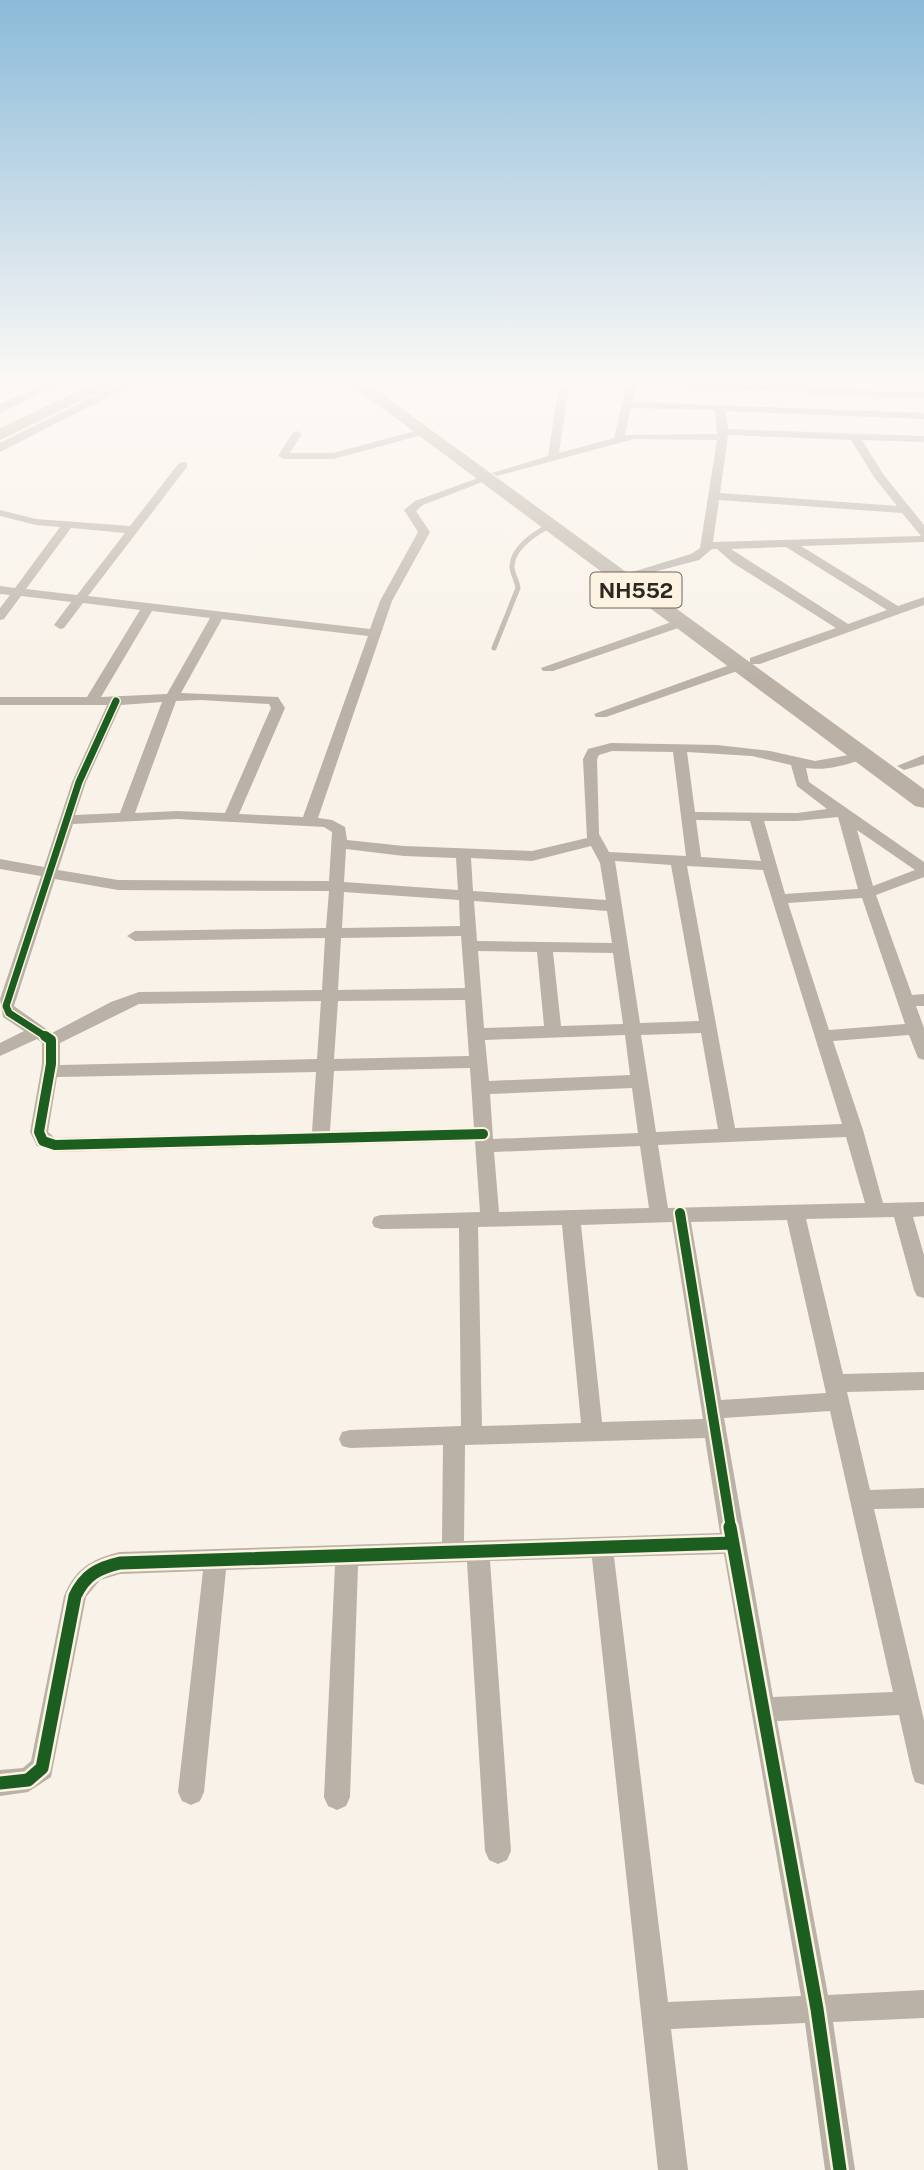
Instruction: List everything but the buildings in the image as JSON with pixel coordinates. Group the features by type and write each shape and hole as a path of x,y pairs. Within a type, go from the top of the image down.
{"highway":[{"name":"NH552","path":"495,479 549,526 680,623 914,762 924,780"},
{"name":"NH552","path":"496,479 635,573 861,755 924,801"}],"street":[{"path":"61,625 172,479"},
{"path":"309,822 386,601 424,532 412,514 412,507 483,479"},
{"path":"714,546 717,479"},
{"path":"883,479 924,533"},
{"path":"715,496 904,510"},
{"path":"2,518 132,530"},
{"path":"0,617 68,525"},
{"path":"635,573 695,557 714,546 924,539"},
{"path":"786,542 898,611"},
{"path":"714,546 847,629"},
{"path":"0,590 376,632"},
{"path":"601,714 924,601"},
{"path":"91,702 148,607"},
{"path":"125,819 170,700 218,615"},
{"path":"548,668 680,623"},
{"path":"0,701 91,702 217,696 262,698 278,703 230,818"},
{"path":"116,701 79,782 6,1006 9,1013 45,1036 50,1070 39,1132 43,1141 55,1145 321,1138 648,1141 854,1130"},
{"path":"841,2170 817,2009 713,1419 670,1213 648,1141 606,856 595,841 591,823 590,759 593,752 611,747 752,752 798,764 824,767 861,755"},
{"path":"680,749 687,816 686,860 706,1027 728,1137"},
{"path":"798,764 802,783 810,791 924,870"},
{"path":"687,816 843,814"},
{"path":"843,814 854,854 924,1054"},
{"path":"66,820 177,815 336,825 340,830 334,886 321,1138"},
{"path":"756,817 778,899 854,1130 876,1210"},
{"path":"338,843 463,854 533,856 595,841"},
{"path":"463,854 490,1219"},
{"path":"606,856 769,866"},
{"path":"0,864 118,885 334,886 466,893 613,906"},
{"path":"778,899 868,893 924,870"},
{"path":"135,936 332,934 469,939 544,947 619,948"},
{"path":"544,947 553,1031"},
{"path":"0,1050 93,1022 122,1002 139,998 473,994"},
{"path":"906,1001 924,1000"},
{"path":"476,1034 706,1027"},
{"path":"823,1036 916,1029"},
{"path":"50,1070 478,1062"},
{"path":"480,1088 638,1082"},
{"path":"382,1222 924,1209"},
{"path":"902,1210 924,1290"},
{"path":"795,1212 924,1773"},
{"path":"571,1216 593,1433"},
{"path":"453,1552 463,1436 468,1220"},
{"path":"350,1439 593,1433 713,1419 836,1392 924,1381"},
{"path":"860,1500 924,1498"},
{"path":"0,1783 28,1780 42,1768 75,1596 83,1578 98,1568 120,1563 733,1543"},
{"path":"602,1547 673,2170"},
{"path":"478,1551 498,1852"},
{"path":"337,1797 347,1556"},
{"path":"191,1792 216,1560"},
{"path":"763,1710 908,1703"},
{"path":"657,2016 924,2004"}],"lane":[{"path":"494,648 518,589 512,569 520,547 531,533 549,526"}],"cycle path":[{"path":"116,701 79,782 6,1006 9,1013 51,1040 51,1064 39,1132 43,1141 55,1145 483,1134"},
{"path":"680,1213 733,1543 817,2009 840,2170"},
{"path":"0,1783 28,1780 42,1768 75,1596 87,1577 104,1567 120,1563 733,1543"}]}
